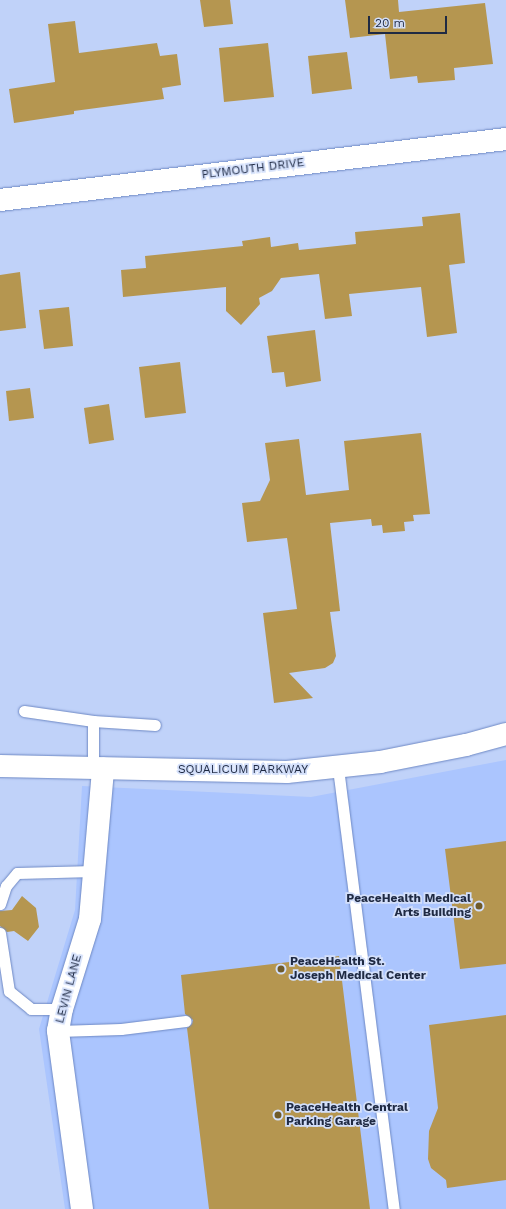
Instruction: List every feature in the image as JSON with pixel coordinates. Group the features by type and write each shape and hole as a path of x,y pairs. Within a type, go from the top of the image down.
{"street":[{"name":"PLYMOUTH DRIVE","path":"0,200 506,139"},
{"name":"SQUALICUM PARKWAY","path":"0,766 280,772 338,768 422,754 506,734"},
{"name":"LEVIN LANE","path":"82,1209 58,1031 62,1009 90,919 94,871 98,769"}],"lane":[{"path":"24,711 93,721 155,725"},
{"path":"93,721 98,769"},
{"path":"338,768 394,1209"},
{"path":"0,904 6,886 17,873 94,871"},
{"path":"0,933 9,992 31,1008 62,1009"},
{"path":"58,1031 121,1029 186,1021"}],"shaded area":[{"name":"PeaceHealth St. Joseph Medical Center","path":"506,760 506,1209 65,1209 39,1029 75,910 82,786 311,797"}],"building":[{"path":"200,0 230,0 233,24 204,27"},
{"path":"345,0 398,0 399,12 485,3 493,64 454,68 455,80 418,83 417,76 390,79 385,34 350,38"},
{"path":"75,21 79,53 157,43 160,56 177,54 181,85 162,88 164,99 74,111 74,114 14,123 9,89 55,82 48,24"},
{"path":"268,43 274,97 224,102 219,48"},
{"path":"347,52 352,89 312,94 308,56"},
{"path":"460,213 465,263 449,265 457,333 427,337 421,287 349,294 352,316 325,319 319,274 281,278 272,291 259,298 260,304 241,325 226,311 226,287 123,297 121,270 146,268 145,256 243,246 242,241 270,237 271,247 298,243 299,250 356,244 355,232 423,226 422,217"},
{"path":"20,272 26,328 0,331 0,275"},
{"path":"69,307 73,346 44,349 39,310"},
{"path":"315,330 321,381 286,387 284,372 272,373 267,336"},
{"path":"180,362 186,413 145,418 139,367"},
{"path":"30,388 34,418 9,421 6,391"},
{"path":"109,404 114,440 89,444 84,408"},
{"path":"421,433 430,514 413,515 414,521 404,522 405,531 383,533 382,525 372,526 371,519 330,523 340,611 330,612 336,656 333,663 325,668 289,673 313,698 274,703 263,613 297,609 287,538 247,542 242,503 260,501 270,480 265,443 299,439 306,495 349,490 344,441"},
{"name":"PeaceHealth Medical Arts Building","path":"506,841 506,964 460,969 445,849"},
{"path":"22,896 36,908 39,927 28,941 14,931 7,932 0,926 0,911 12,910"},
{"name":"PeaceHealth Central Parking Garage","path":"339,956 370,1209 209,1209 187,1028 192,1024 193,1020 185,1014 181,975"},
{"path":"506,1015 506,1180 447,1188 446,1180 431,1168 428,1159 429,1131 438,1108 429,1025"}],"place":[{"name":"PeaceHealth Medical Arts Building","path":"479,906"},
{"name":"PeaceHealth St. Joseph Medical Center","path":"281,969"},
{"name":"PeaceHealth Central Parking Garage","path":"278,1115"}]}
